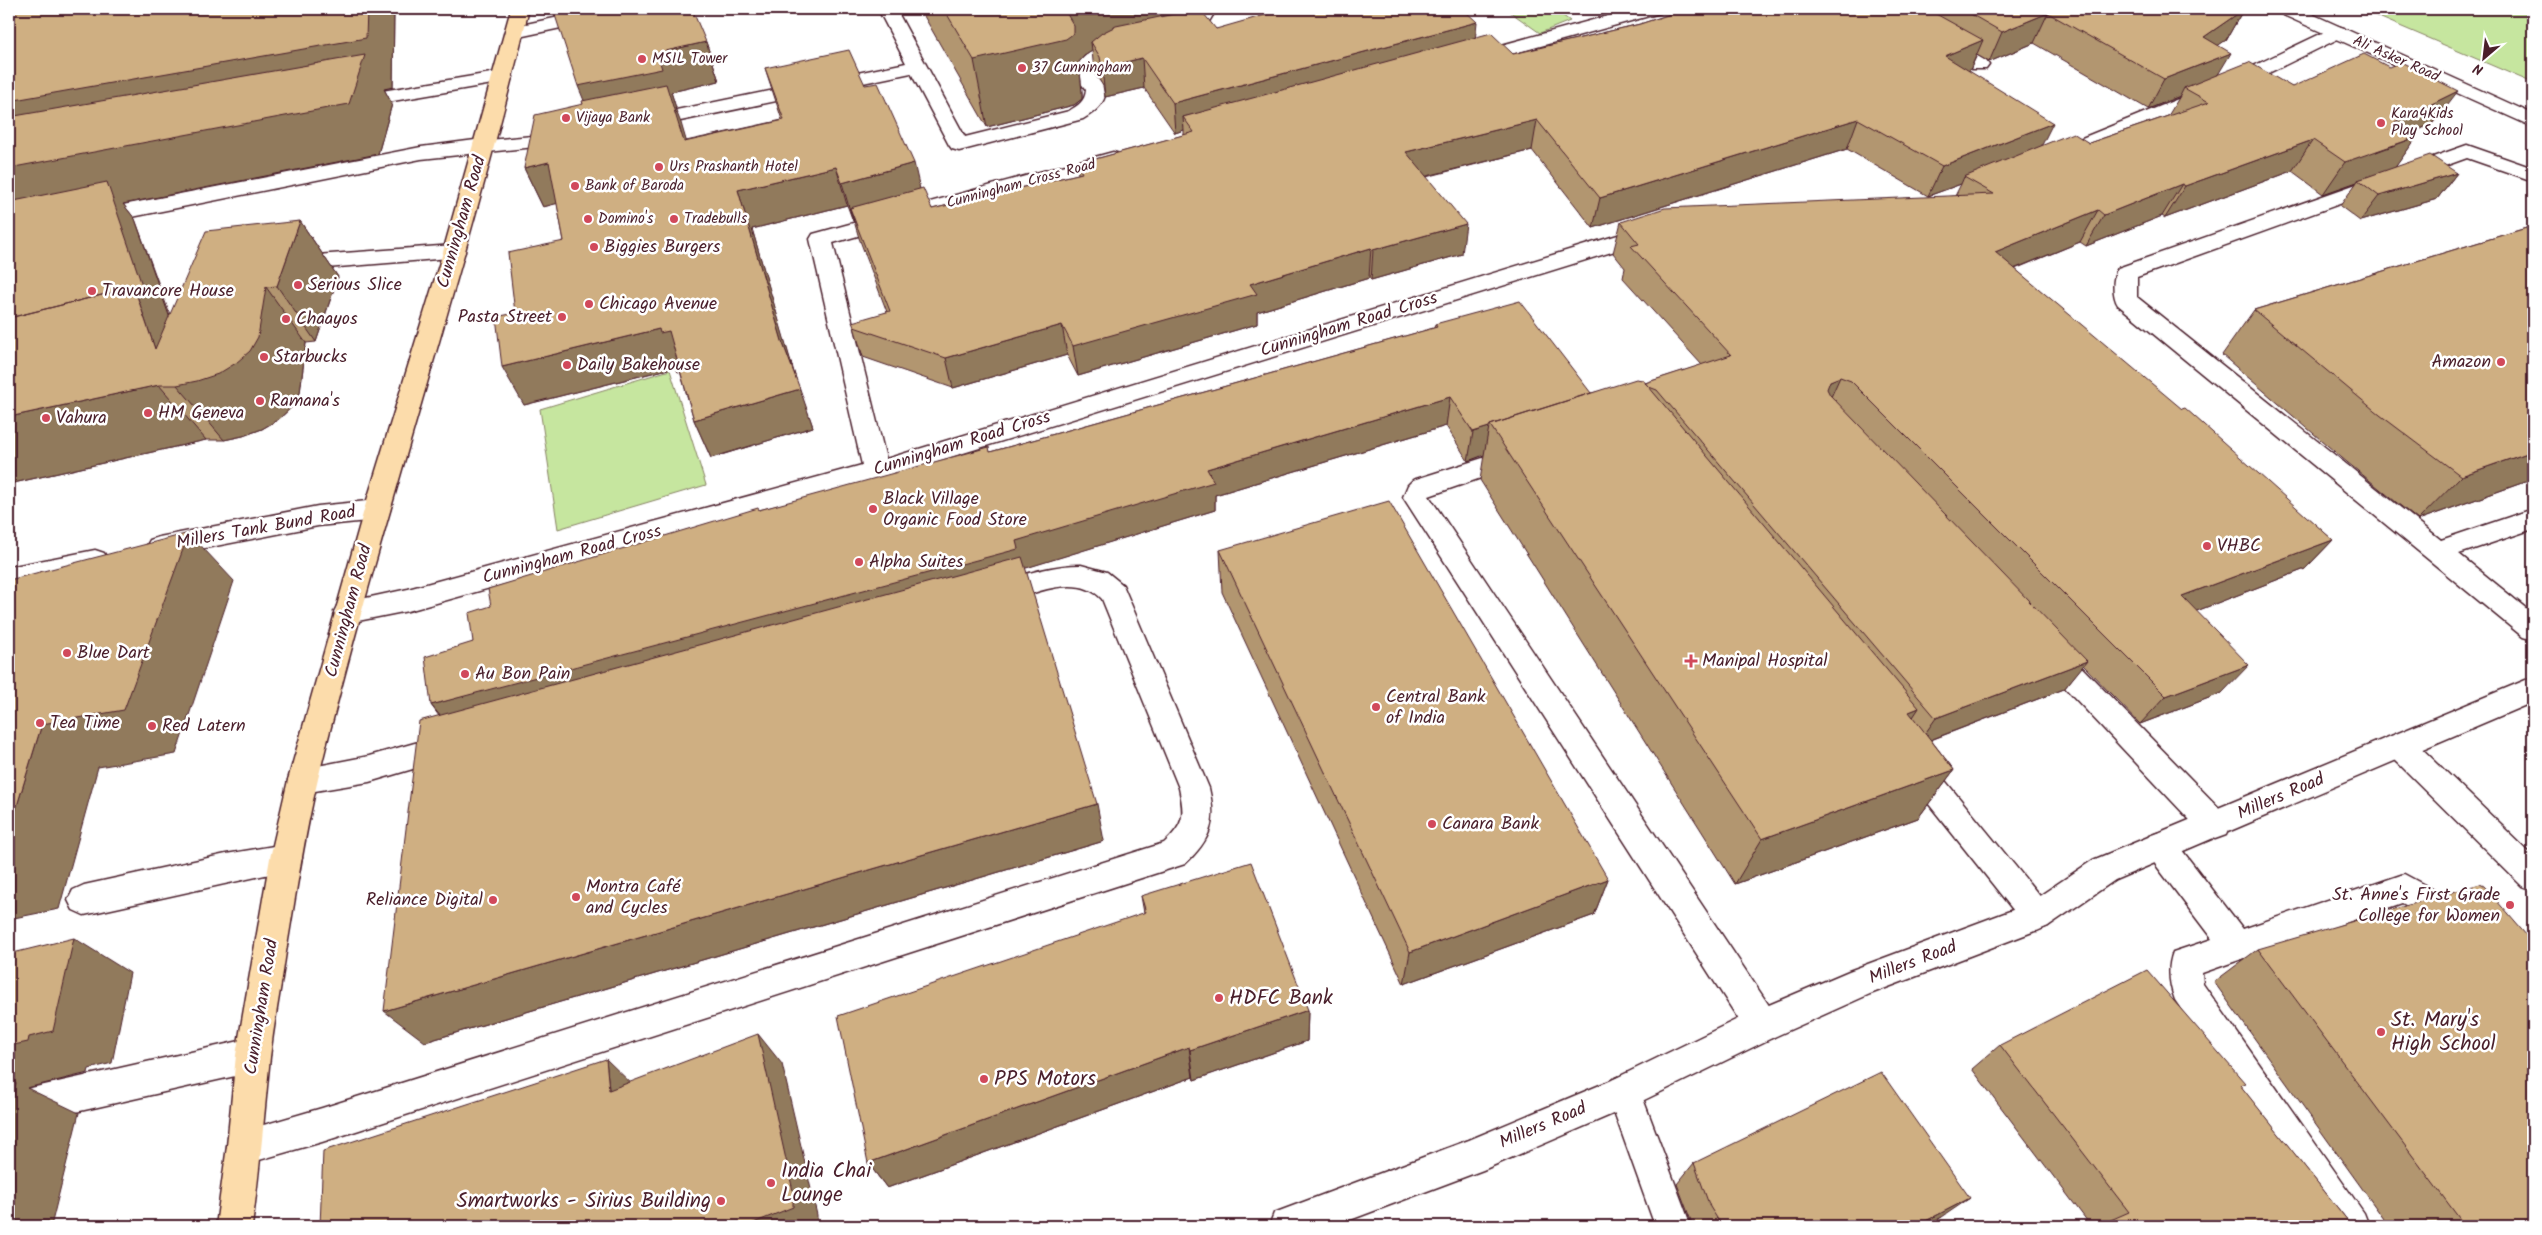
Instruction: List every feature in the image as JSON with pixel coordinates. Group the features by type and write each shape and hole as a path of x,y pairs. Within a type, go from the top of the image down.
{"main road":[{"name":"Cunningham Road","path":"234,1226 245,1146 253,1055 286,858 303,780 377,510 454,252 517,20"}],"street":[{"path":"517,20 622,9"},
{"path":"887,9 958,145 1081,112 1093,102 1096,96 1096,90 1082,71 1085,64 1098,54 1197,26 1204,15 1201,9"},
{"path":"1452,64 1653,9"},
{"path":"1883,9 1979,65"},
{"name":"Ali Asker Road","path":"2286,9 2533,121"},
{"path":"2029,166 2227,86 2337,32"},
{"path":"626,126 917,66"},
{"path":"336,105 459,82 503,77"},
{"path":"76,221 421,153 559,140 588,134"},
{"path":"2533,175 2467,151 2126,273 2126,300 2533,629"},
{"name":"Cunningham Cross Road","path":"876,471 821,239 1136,152"},
{"name":"Cunningham Road Cross","path":"348,612 408,600 876,471 1672,227"},
{"path":"264,266 454,252"},
{"path":"1544,447 1422,487 1417,492 1416,497 1762,1025"},
{"name":"Millers Tank Bund Road","path":"9,577 318,516 377,510"},
{"path":"2438,551 2533,519"},
{"path":"245,1146 322,1125 1174,854 1192,837 1199,810 1194,788 1113,592 1102,582 1092,577 1077,574 971,602"},
{"path":"2032,634 2215,825"},
{"name":"Millers Road","path":"1287,1226 1470,1157 1624,1092 1762,1025 1862,982 2037,916 2104,870 2215,825 2533,688"},
{"path":"303,780 369,769 480,738"},
{"path":"1897,743 2037,916"},
{"path":"2400,746 2533,876"},
{"path":"2160,846 2213,913 2236,947"},
{"path":"84,900 226,868 286,858"},
{"path":"2351,1226 2187,989 2185,964 2404,888 2466,923 2478,938"},
{"path":"9,1110 253,1055"},
{"path":"1624,1092 1673,1226"}],"green space":[{"path":"1506,9 1554,9 1570,21 1540,33"},
{"path":"2360,9 2533,9 2533,83"},
{"path":"670,370 706,485 558,529 540,409"}],"building":[{"path":"9,9 367,9 366,38 9,101"},
{"path":"553,9 692,9 706,42 657,53 662,69 578,86"},
{"path":"944,9 1064,9 1074,26 1074,33 1066,39 974,60"},
{"path":"1189,9 1200,9 1216,29 1286,9 1463,9 1477,22 1173,103 1142,58 1102,68 1100,57 1091,42 1102,33 1116,26 1179,13"},
{"path":"1686,9 1927,9 1983,40 1945,56 2053,123 1942,166 1858,119 1600,198 1537,120 1406,152 1466,224 1373,250 1371,248 1250,284 1257,294 1073,346 1062,325 946,358 854,327 852,322 890,311 850,208 923,188 932,209 1082,173 1077,164 1194,132 1183,117 1491,33 1513,54 1640,24"},
{"path":"1962,9 2243,10 2204,37 2231,53 2164,79 2048,13 2002,32"},
{"path":"849,50 865,85 878,83 914,163 842,183 836,167 738,190 782,341 800,389 694,420 669,331 660,333 659,329 502,367 496,317 515,313 508,253 564,241 549,162 524,168 535,115 583,104 582,101 666,84 684,142 784,120 765,68"},
{"path":"2364,54 2389,67 2401,62 2458,91 2395,122 2417,137 2345,162 2313,140 2185,186 2182,184 2104,215 2098,210 1995,252 2182,409 2185,408 2333,540 2182,596 2249,665 2166,696 1851,381 1840,377 1830,381 1827,389 1830,395 2087,661 1936,718 1657,390 1645,383 1731,355 1631,246 1639,244 1621,222 1665,208 1994,194 1964,177 2073,133 2089,143 2209,102 2184,88 2249,62 2292,87"},
{"path":"365,55 349,104 9,168 9,117"},
{"path":"2430,155 2457,173 2379,196 2358,180"},
{"path":"107,182 143,288 136,290 134,287 9,318 9,202"},
{"path":"300,221 277,286 266,287 258,337 250,351 236,363 218,374 197,381 177,385 159,385 9,417 9,318 134,287 155,349 206,231"},
{"path":"2533,226 2533,451 2461,476 2380,415 2254,310"},
{"path":"1520,301 1591,393 1473,432 1450,397 1207,469 1214,482 1016,541 1018,549 431,705 425,657 473,642 469,613 491,606 488,589 758,508 759,510 989,447 990,452 1437,327 1435,324"},
{"path":"1636,379 1643,380 1919,708 1909,712 1954,770 1762,839 1490,425"},
{"path":"1389,501 1608,879 1410,952 1220,550"},
{"path":"189,533 124,710 42,724 9,832 9,580"},
{"path":"1022,557 1097,804 384,1011 419,721"},
{"path":"1251,862 1308,1010 1190,1050 1189,1047 868,1163 838,1016 1146,912 1141,896"},
{"name":"St. Mary's High School","path":"2480,884 2484,886 2533,943 2533,1226 2465,1226 2258,949"},
{"path":"74,938 53,1031 29,1037 28,1042 9,1046 9,954"},
{"path":"2147,970 2245,1083 2240,1085 2352,1226 2097,1226 2129,1212 2000,1045"},
{"path":"758,1034 793,1191 793,1207 746,1226 646,1226 645,1223 637,1226 320,1226 323,1151 606,1059 609,1090"},
{"path":"1881,1072 1970,1198 1916,1226 1722,1226 1710,1207 1694,1163"},
{"path":"16,1083 9,1112 9,1085"}],"place":[{"name":"MSIL Tower","path":"642,59"},
{"name":"37 Cunningham","path":"1022,68"},
{"name":"Vijaya Bank","path":"566,118"},
{"name":"Kara4Kids Play School","path":"2381,123"},
{"name":"Urs Prashanth Hotel","path":"659,167"},
{"name":"Bank of Baroda","path":"575,186"},
{"name":"Domino's","path":"588,219"},
{"name":"Tradebulls","path":"674,219"},
{"name":"Biggies Burgers","path":"594,247"},
{"name":"Serious Slice","path":"298,285"},
{"name":"Travancore House","path":"92,291"},
{"name":"Chicago Avenue","path":"589,304"},
{"name":"Pasta Street","path":"562,317"},
{"name":"Chaayos","path":"286,319"},
{"name":"Starbucks","path":"264,357"},
{"name":"Amazon","path":"2501,362"},
{"name":"Daily Bakehouse","path":"567,365"},
{"name":"Ramana's","path":"260,401"},
{"name":"HM Geneva","path":"148,413"},
{"name":"Vahura","path":"46,418"},
{"name":"Black Village Organic Food Store","path":"873,509"},
{"name":"VHBC","path":"2207,546"},
{"name":"Alpha Suites","path":"859,562"},
{"name":"Blue Dart","path":"67,653"},
{"name":"Manipal Hospital","path":"1691,661"},
{"name":"Au Bon Pain","path":"465,674"},
{"name":"Central Bank of India","path":"1376,707"},
{"name":"Tea Time","path":"40,723"},
{"name":"Red Latern","path":"152,726"},
{"name":"Canara Bank","path":"1432,824"},
{"name":"Montra Café and Cycles","path":"576,897"},
{"name":"Reliance Digital","path":"493,900"},
{"name":"St. Anne's First Grade College for Women","path":"2510,905"},
{"name":"HDFC Bank","path":"1219,998"},
{"name":"St. Mary's High School","path":"2381,1032"},
{"name":"PPS Motors","path":"984,1079"},
{"name":"India Chai Lounge","path":"771,1183"},
{"name":"Smartworks - Sirius Building","path":"721,1201"}]}
